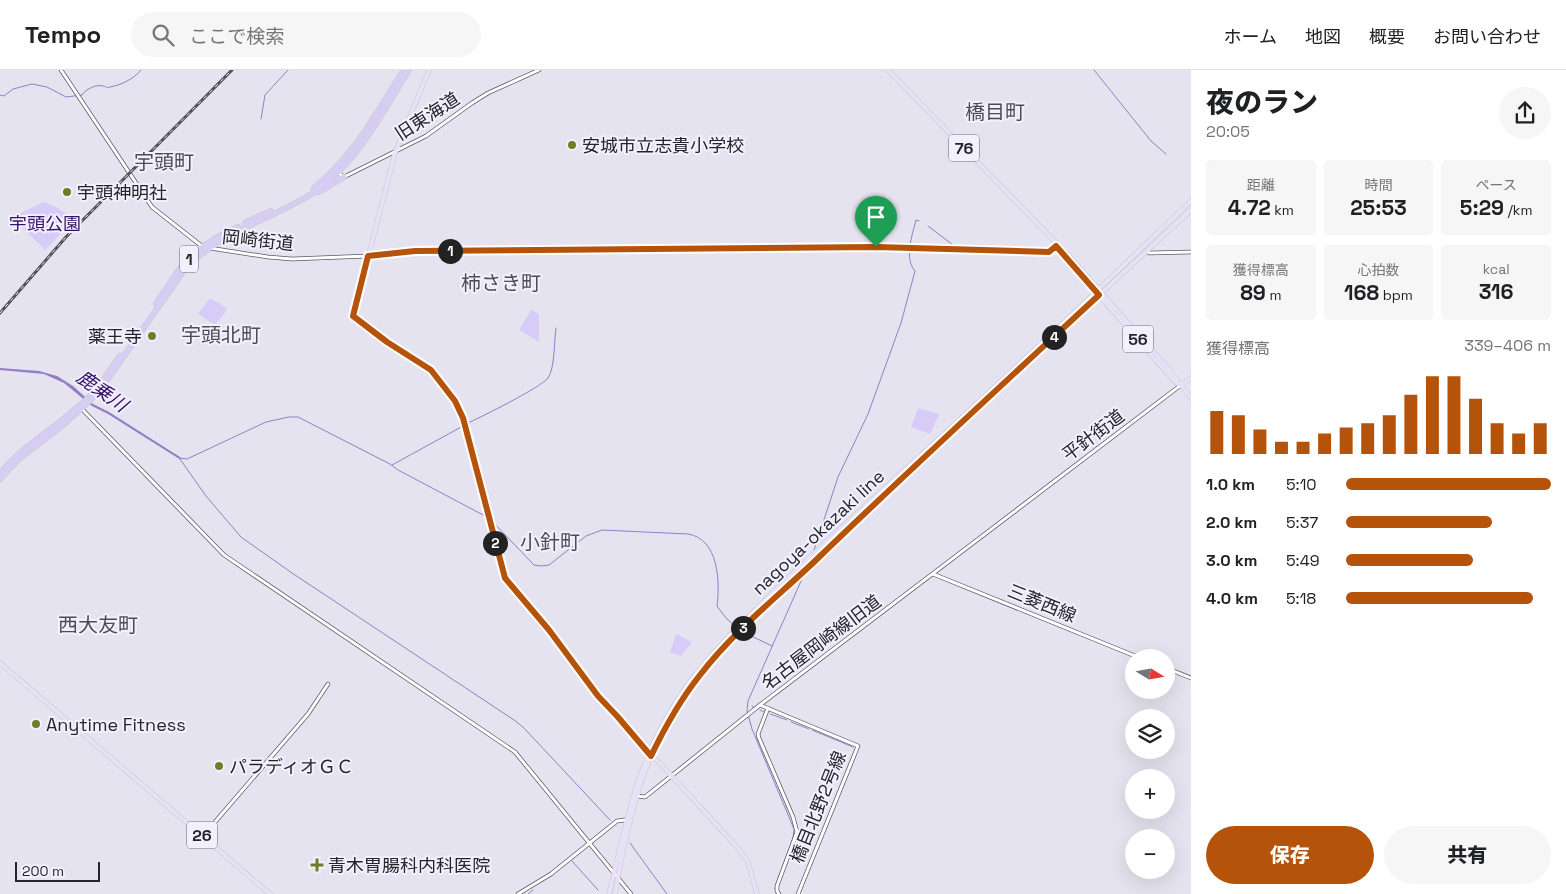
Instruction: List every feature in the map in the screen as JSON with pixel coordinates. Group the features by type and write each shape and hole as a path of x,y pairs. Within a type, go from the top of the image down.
{"highway":[{"name":"1","path":"0,479 18,460 88,401 106,382 185,269 206,247 218,237 311,190 337,172 359,142 404,70"},
{"name":"1","path":"206,247 314,192 337,172 363,143 409,70"},
{"path":"314,192 321,191 344,177"},
{"name":"1","path":"0,473 15,458 81,407"}],"main road":[{"path":"429,70 395,153 353,316 387,342 431,370 451,394 463,418 505,578 549,630 598,696 744,857 752,870 757,894"},
{"name":"76","path":"888,70 1058,246 1097,291"},
{"name":"nagoya-okazaki line","path":"609,894 625,820 635,789 670,711 705,662 737,627 1191,201"},
{"name":"nagoya-okazaki line","path":"615,894 629,825 650,754 677,708 701,674 740,630 1191,210"},
{"name":"76","path":"1058,246 1069,256 1097,291"},
{"name":"56","path":"1097,291 1168,368 1181,386"},
{"path":"1191,378 1181,386 1191,398"},
{"path":"829,547 829,540 834,541"},
{"name":"26","path":"0,663 270,894"}],"street":[{"path":"61,70 152,207 206,247"},
{"name":"旧東海道","path":"344,177 426,136 472,102 537,71"},
{"path":"337,172 344,177"},
{"name":"岡崎街道","path":"206,247 268,257 308,258 368,256 415,251 876,247 1049,252 1058,246"},
{"path":"1147,251 1149,253 1191,252"},
{"path":"1069,256 1074,252"},
{"name":"平針街道","path":"1022,506 1181,386"},
{"path":"81,407 224,555 515,752 631,894"},
{"name":"名古屋岡崎線旧道","path":"637,796 645,797 760,705 1022,506"},
{"name":"三菱西線","path":"933,574 1125,652"},
{"path":"1175,672 1191,678"},
{"path":"203,836 308,714 328,684"},
{"name":"橋目北野2号線","path":"760,705 858,746 798,894"},
{"path":"768,708 758,734 793,817 797,832 776,886 779,894"},
{"path":"518,894 551,874 617,821 625,820"}],"green space":[{"name":"宇頭公園","path":"43,202 56,207 75,219 45,250 18,223 9,219"},
{"path":"210,298 227,308 215,325 198,314"},
{"path":"531,310 539,314 539,342 519,330"},
{"path":"918,408 939,414 930,434 911,427"},
{"path":"676,634 692,642 681,656 670,652"}],"shaded area":[{"path":"0,368 39,371 57,376 73,386 93,404 180,457 181,460 92,406 64,383 44,374 0,370"}],"waterway":[{"path":"0,95 4,96 13,89 32,84 47,87 66,97 82,95 94,86 107,87 123,83 141,70"},
{"path":"261,119 265,95 288,70"},
{"path":"1094,70 1151,141 1166,154"},
{"path":"814,550 838,477 868,414 901,323 915,271 909,253 916,220 919,221"},
{"path":"928,226 957,248"},
{"path":"466,424 522,395 548,378 553,361 556,328"},
{"path":"180,458 187,459 266,422 298,417 487,517"},
{"path":"392,465 463,426"},
{"path":"180,459 206,496 241,537 292,573 514,720 523,727 610,820"},
{"path":"490,519 534,565 541,566 549,565 586,536 602,530 688,534 698,538 706,544 712,553 715,563 718,585 717,606 736,627"},
{"path":"777,894 776,884 793,838 794,829 752,729 747,711 748,701 805,572"},
{"path":"743,632 772,646"},
{"path":"760,710 764,712"},
{"path":"770,714 787,720"},
{"path":"791,722 809,729"},
{"path":"812,730 853,747"},
{"path":"630,843 667,894"},
{"path":"572,861 598,890"},
{"path":"528,894 533,890"}],"railway":[{"path":"0,313 66,237 232,70"}],"place":[{"name":"安城市立志貴小学校","path":"572,145"},
{"name":"宇頭神明社","path":"67,192"},
{"name":"薬王寺","path":"152,336"},
{"name":"Anytime Fitness","path":"36,724"},
{"name":"パラディオＧＣ","path":"219,766"},
{"name":"青木胃腸科内科医院","path":"317,865"}],"district":[{"name":"橋目町","path":"995,112"},
{"name":"宇頭町","path":"164,162"},
{"name":"柿さき町","path":"501,283"},
{"name":"宇頭北町","path":"221,335"},
{"name":"小針町","path":"550,542"},
{"name":"西大友町","path":"98,625"}],"route":[{"path":"1056,246 1099,295 740,630 689,690 663,730 651,756 591,688 549,630 505,578 463,418 443,383 431,370 387,342 353,316 368,256 415,251 876,247 1049,252 1056,246"}],"water label":[{"name":"鹿乗川","path":"102,391"}]}
